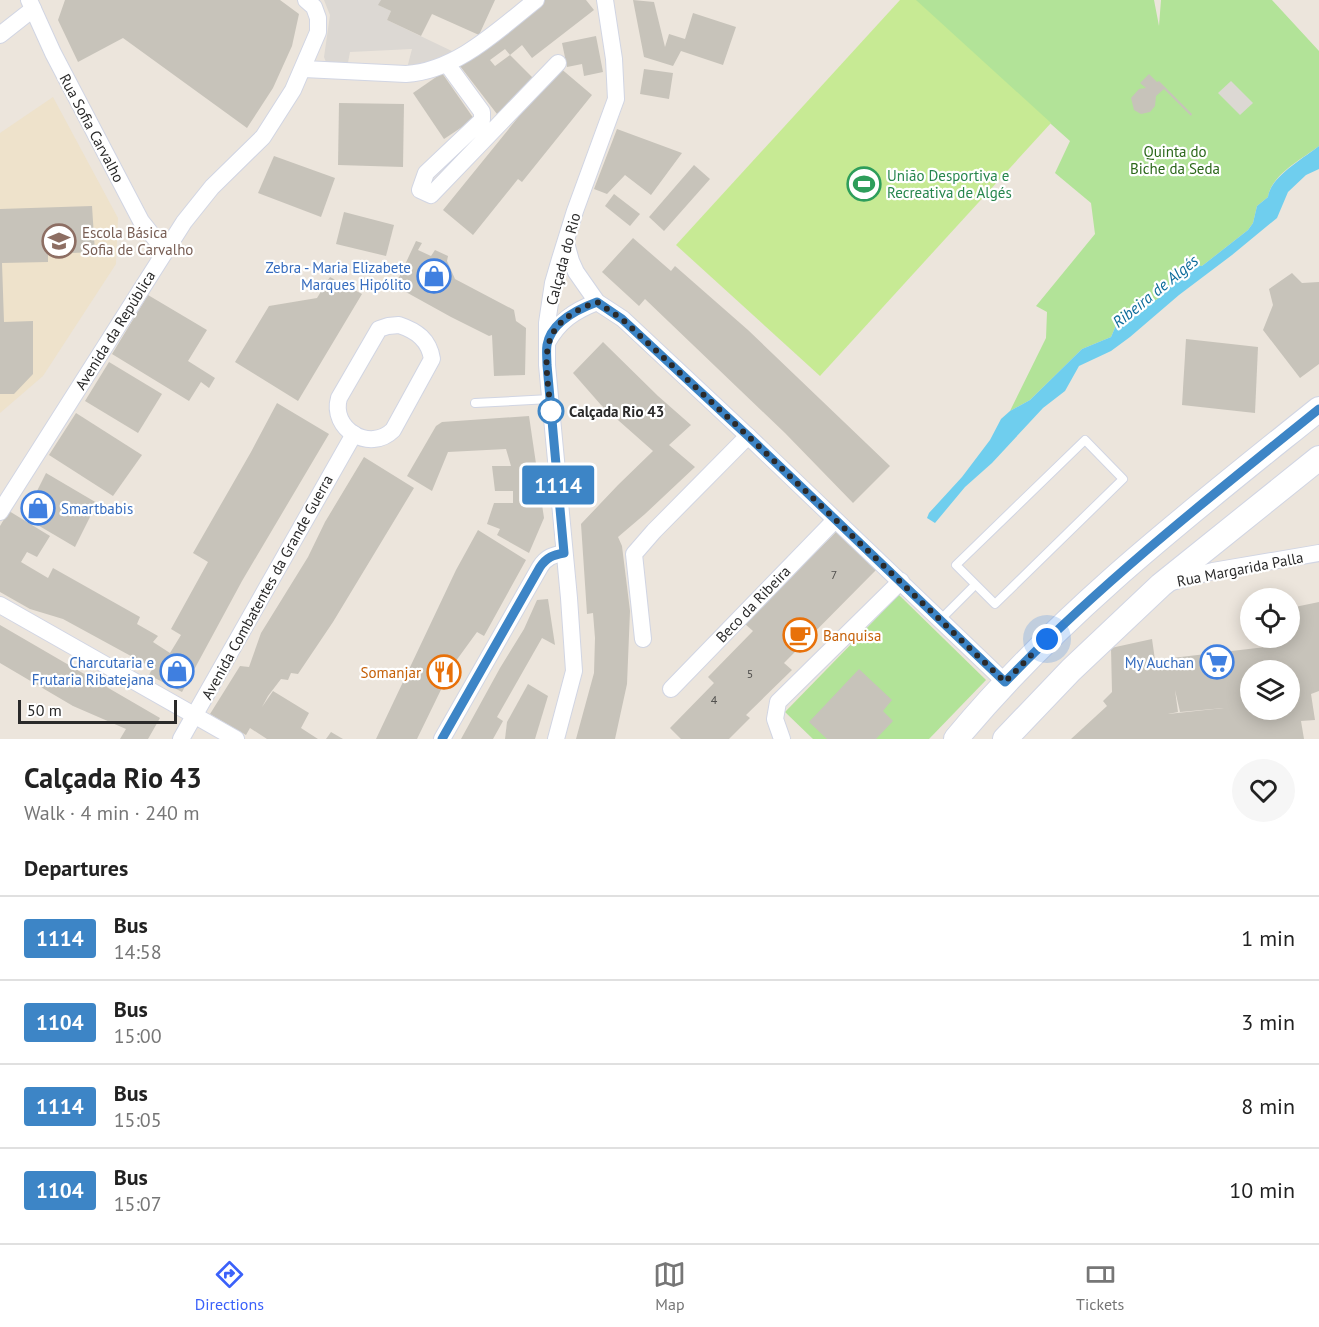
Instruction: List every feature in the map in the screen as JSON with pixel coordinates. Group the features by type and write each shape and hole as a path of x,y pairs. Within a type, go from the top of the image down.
{"street":[{"name":"Avenida da República","path":"0,512 199,202 263,137 293,90 318,32 318,18 314,7 306,0"},
{"path":"511,20 518,0"},
{"path":"304,69 422,73 447,64 536,0"},
{"name":"Calçada do Rio","path":"556,739 574,671 547,365 549,305 553,283 566,242 616,99 614,59 605,0"},
{"path":"0,35 30,3"},
{"name":"Rua Sofia Carvalho","path":"30,3 53,54 141,221 165,252"},
{"path":"447,64 482,112 482,120 426,173 420,190 431,195 558,63"},
{"path":"566,242 573,267 597,302 622,319 748,436 1005,682"},
{"path":"547,344 562,321 583,307 597,302"},
{"path":"388,326 410,328 427,344 432,359 430,365 388,436 379,439 364,438 354,434 344,427 338,415 339,398 379,329 388,326"},
{"path":"956,739 1005,682 1090,599 1155,542 1319,409"},
{"name":"Avenida Combatentes da Grande Guerra","path":"181,739 354,434"},
{"path":"643,639 634,554 748,436"},
{"path":"1005,739 1071,670 1161,585 1319,458"},
{"name":"Beco da Ribeira","path":"671,689 835,520"},
{"path":"442,739 540,567 552,555 564,553"},
{"name":"Rua Margarida Palla","path":"1161,585 1213,572 1319,553"},
{"path":"781,739 775,719 778,702 901,581"},
{"path":"0,605 236,739"}],"lane":[{"path":"475,403 550,399"},
{"path":"1085,440 1123,479 995,604 975,585 956,565 1085,440"},
{"path":"940,620 975,585"}],"shaded area":[{"path":"324,0 381,0 379,5 391,11 387,20 456,53 406,72 412,49 350,52 347,68 326,62 324,57 330,15"},
{"path":"1231,81 1253,103 1240,115 1218,93"},
{"name":"Escola Básica Sofia de Carvalho","path":"53,97 118,218 116,264 43,376 0,413 0,133"}],"green space":[{"name":"União Desportiva e Recreativa de Algés","path":"900,0 916,0 1051,123 820,376 676,245"},
{"name":"Quinta do Biche da Seda","path":"912,0 1154,0 1159,26 1161,0 1272,0 1319,51 1319,146 1288,168 1275,182 1268,197 1257,206 1253,223 1248,230 1202,266 1193,265 1181,271 1159,298 1143,308 1126,324 1117,323 1111,337 1082,349 1030,400 1010,411 1046,338 1047,312 1036,306 1095,234 1091,203 1055,173 1070,141"},
{"path":"899,595 986,680 929,739 813,739 785,712"}],"water":[{"path":"1319,146 1319,169 1306,175 1288,192 1277,218 1179,295 1130,337 1111,351 1079,366 1065,391 1043,408 992,463 965,487 935,523 927,518 990,440 1001,419 1030,400 1082,349 1111,337 1117,323 1126,324 1143,308 1159,298 1181,271 1193,265 1202,266 1248,230 1253,223 1257,206 1268,197 1275,182 1289,168"}],"building":[{"path":"65,0 280,0 299,14 292,46 273,88 247,128 123,38 78,62 58,20"},
{"path":"381,0 495,0 479,35 432,14 421,36 387,20 391,11 378,5"},
{"path":"545,0 586,0 594,10 532,58 522,45 510,55 535,80 497,114 460,66","holes":["505,49 510,55 495,66 490,60"]},
{"path":"633,0 654,2 665,47 669,34 685,39 693,13 736,27 723,65 681,51 673,66 644,57"},
{"path":"596,36 603,72 584,76 582,64 567,67 562,43"},
{"path":"559,67 592,95 522,182 518,179 473,235 443,210"},
{"path":"644,69 673,73 669,99 640,94"},
{"path":"442,73 474,119 444,139 413,93"},
{"path":"1149,74 1192,114 1191,116 1164,89 1156,96 1155,106 1150,112 1141,114 1134,110 1131,98 1139,89 1146,88 1140,83"},
{"path":"339,103 404,104 403,167 338,165"},
{"path":"617,129 682,153 651,195 625,175 607,194 594,189"},
{"path":"274,156 335,178 321,217 258,193"},
{"path":"694,165 710,179 664,231 649,217"},
{"path":"614,194 640,214 630,226 605,206"},
{"path":"92,206 95,252 48,254 48,262 2,263 4,322 33,321 33,374 14,394 0,394 0,209"},
{"path":"344,212 394,225 386,256 336,244"},
{"path":"633,238 671,271 675,266 748,330 890,466 853,503 785,433 645,299 639,306 602,272"},
{"path":"416,241 422,243 418,250 431,256 435,250 448,256 447,261 455,279 514,310 516,321 526,328 525,375 494,376 492,335 489,336 451,317 395,286"},
{"path":"1292,273 1302,283 1319,282 1319,364 1300,378 1263,330 1273,305 1269,289"},
{"path":"330,277 362,294 298,401 235,362 269,306 317,298"},
{"path":"148,295 207,330 188,361 215,378 209,388 201,382 189,401 112,354"},
{"path":"1186,339 1258,347 1255,413 1182,405"},
{"path":"603,342 691,425 669,445 695,467 618,537 622,546 630,611 627,684 615,739 576,739 594,673 595,638 593,613 587,614 581,524 653,451 601,405 573,373"},
{"path":"109,362 162,394 138,433 85,401"},
{"path":"277,403 329,434 242,581 182,692 149,675 156,661 151,667 63,619 30,609 0,592 0,526 9,511 50,536 37,557 27,552 21,562 48,578 53,568 140,617 137,624 158,636 153,642 170,653 181,635 171,629 208,562 193,553"},
{"path":"76,413 142,455 113,496 49,455"},
{"path":"529,416 544,518 529,553 497,535 500,529 487,524 494,503 513,503 513,491 495,491 492,466 511,466 506,449 448,452 432,491 407,476 436,426 442,422"},
{"path":"364,457 414,488 333,622 298,674 291,673 288,680 281,679 262,707 273,691 309,713 301,728 318,739 267,739 250,728 246,735 210,714 240,666 249,667 261,633 308,557 325,522"},
{"path":"46,473 97,503 75,547 24,517"},
{"path":"478,530 526,560 484,636 477,632 453,665 417,739 376,739 456,570"},
{"path":"838,530 877,569 784,663 792,670 746,715 750,718 729,739 681,739 670,728 714,683 708,677 753,631 745,624"},
{"path":"548,599 555,645 542,638 497,717 503,721 493,739 461,739 524,629 537,600"},
{"path":"1319,602 1319,691 1311,694 1315,720 1301,721 1304,739 1071,739 1107,706 1103,701 1112,692 1111,648 1152,639 1155,660 1257,648 1300,648 1300,606","holes":["1175,690 1180,712 1224,708 1168,714 1178,712"]},
{"path":"0,625 160,718 148,739 120,739 126,729 73,706 0,663"},
{"path":"859,669 892,700 883,711 893,721 876,739 827,739 809,722"},
{"path":"528,684 548,696 535,739 505,739 507,722"},
{"path":"331,732 343,739 326,739"}],"bus line":[{"name":"1114","path":"442,739 540,567 552,555 564,553 547,344 562,321 583,307 597,302 622,319 1005,682 1047,639 1155,542 1319,409"}],"place":[{"name":"União Desportiva e Recreativa de Algés","path":"864,184"},
{"name":"Escola Básica Sofia de Carvalho","path":"59,241"},
{"name":"Zebra - Maria Elizabete Marques Hipólito","path":"434,276"},
{"name":"Calçada Rio 43","path":"551,411"},
{"name":"Smartbabis","path":"38,508"},
{"name":"Banquisa","path":"800,635"},
{"name":"My Auchan","path":"1217,662"},
{"name":"Charcutaria e Frutaria Ribatejana","path":"177,671"},
{"name":"Somanjar","path":"444,672"}],"route":[{"path":"551,411 551,419 547,344 562,321 583,307 597,302 622,319 748,436 1005,682 1047,639"}],"water label":[{"name":"Ribeira de Algés","path":"1155,291"}]}
